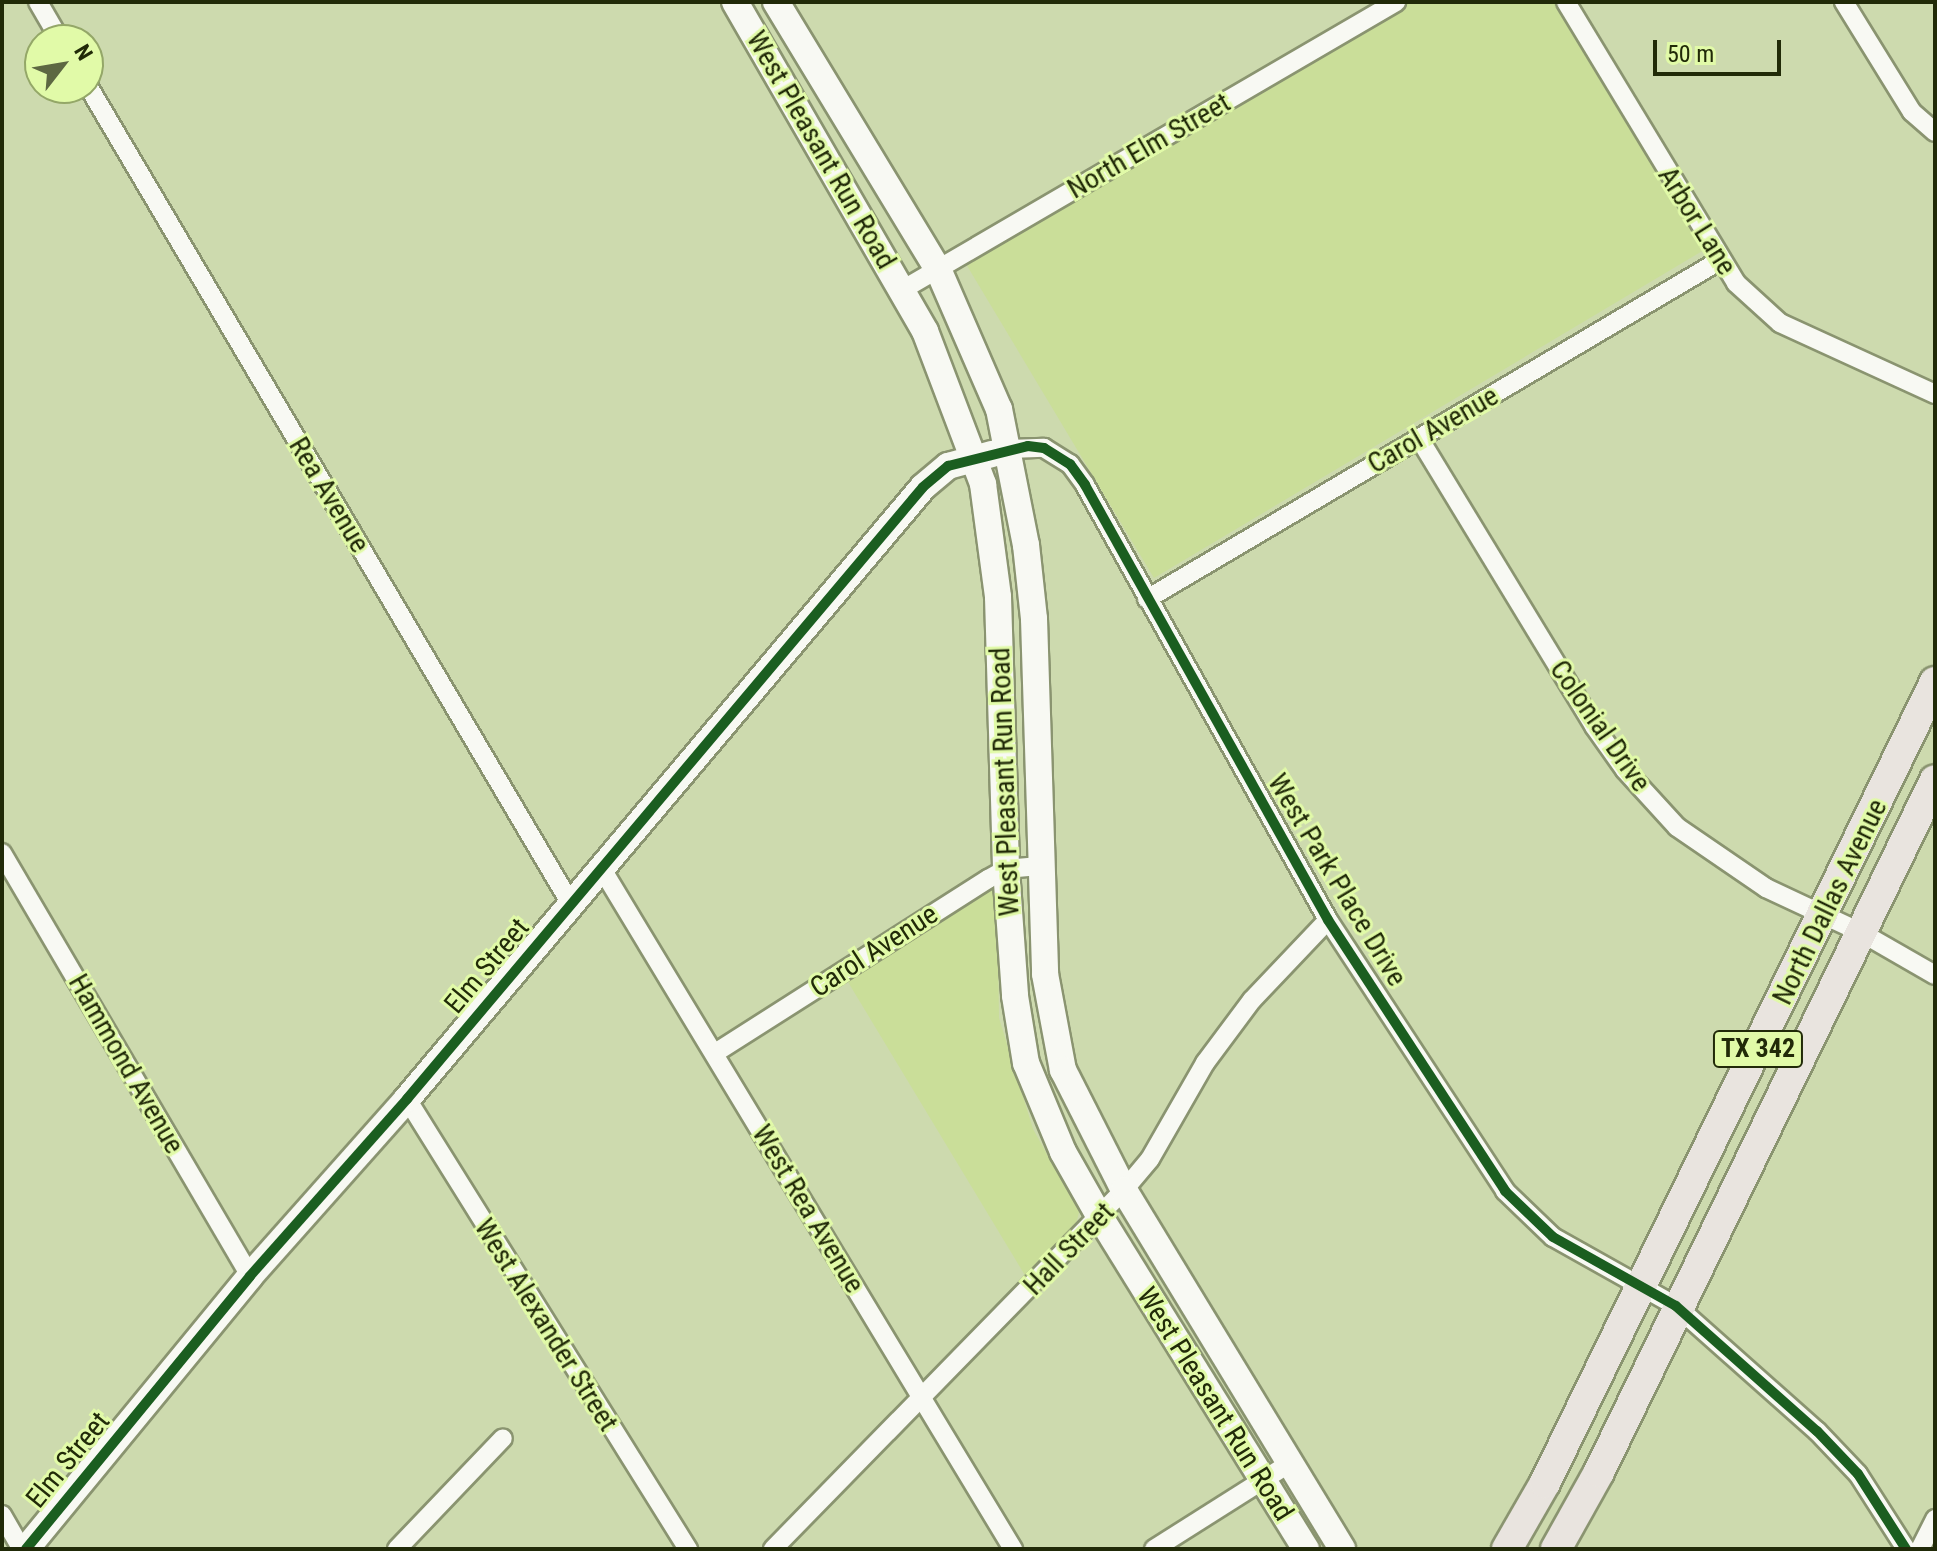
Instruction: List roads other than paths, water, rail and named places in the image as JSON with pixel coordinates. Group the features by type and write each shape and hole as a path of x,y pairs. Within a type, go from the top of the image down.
{"main road":[{"name":"West Pleasant Run Road","path":"735,2 902,290 946,380 975,458 989,513 998,597 1006,869 1015,996 1026,1063 1063,1152 1100,1217 1261,1482 1306,1549"},
{"name":"West Pleasant Run Road","path":"776,2 938,269 982,363 1009,449 1034,619 1039,866 1052,1029 1079,1110 1124,1190 1342,1549"},
{"name":"Elm Street","path":"24,1549 250,1276 407,1099 923,487 948,466 1009,449"},
{"name":"North Dallas Avenue","path":"1507,1549 1560,1452 1935,682"},
{"name":"North Dallas Avenue","path":"1556,1549 1599,1472 1676,1306 1935,780"},
{"path":"1734,1097 1772,1114"},
{"path":"1560,1452 1599,1472"}],"street":[{"path":"38,2 51,24"},
{"name":"North Elm Street","path":"902,290 1396,2"},
{"name":"Arbor Lane","path":"1566,2 1719,261 1780,323 1935,394"},
{"path":"1844,2 1912,112 1935,132"},
{"name":"Rea Avenue","path":"99,104 571,904"},
{"name":"Carol Avenue","path":"1147,599 1719,261"},
{"name":"Colonial Drive","path":"1419,438 1625,770 1677,827 1719,860 1862,933 1935,975"},
{"name":"West Park Place Drive","path":"1009,449 1044,448 1070,464 1328,920 1505,1191 1553,1237 1676,1306 1839,1452 1906,1549"},
{"name":"Hammond Avenue","path":"2,853 250,1276"},
{"name":"Carol Avenue","path":"715,1053 1006,869 1039,866"},
{"name":"West Rea Avenue","path":"602,869 1013,1549"},
{"name":"Hall Street","path":"773,1549 923,1400 1124,1190 1150,1159 1181,1099 1243,1012 1328,920"},
{"name":"West Alexander Street","path":"407,1099 688,1549"},
{"path":"397,1549 503,1438"},
{"path":"1154,1549 1290,1463"},
{"path":"2,1515 24,1549"},
{"path":"1920,1549 1935,1519"}]}
